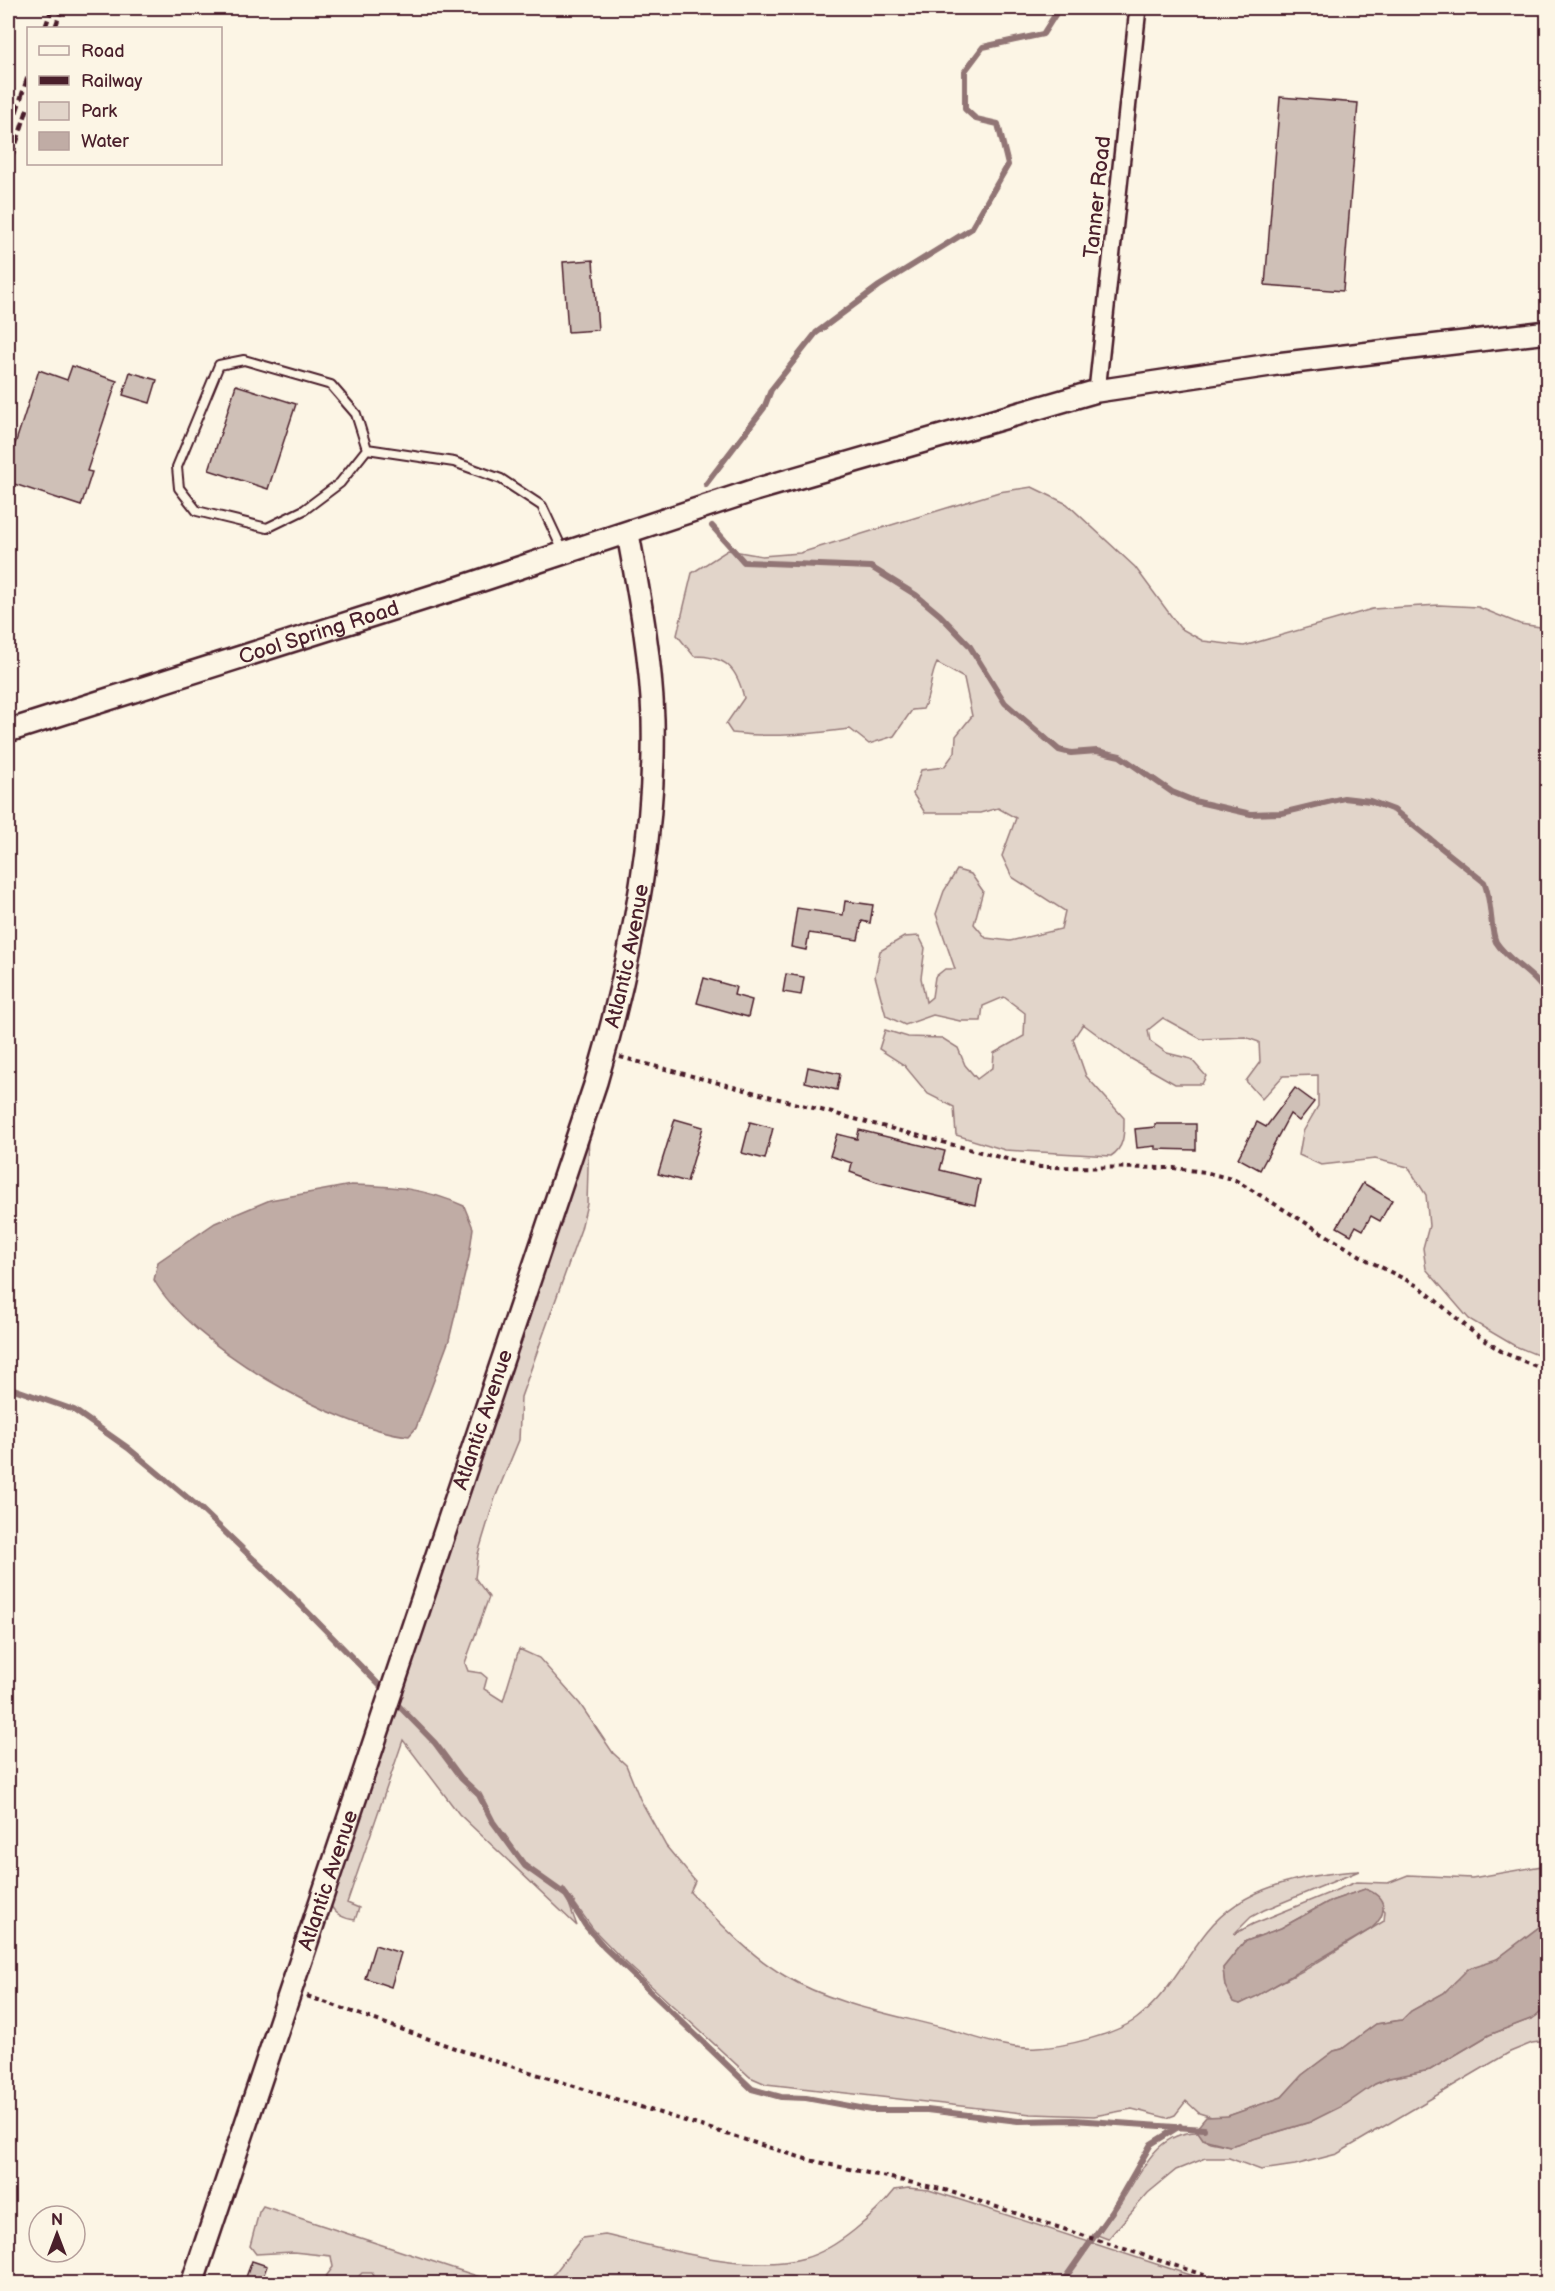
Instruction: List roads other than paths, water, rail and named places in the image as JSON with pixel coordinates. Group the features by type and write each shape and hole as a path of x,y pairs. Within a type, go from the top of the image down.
{"main road":[{"name":"Cool Spring Road","path":"8,731 628,534 754,490 1097,391 1277,364 1548,332"},
{"name":"Atlantic Avenue","path":"192,2283 604,1053 632,935 652,776 653,718 648,660 640,598 628,534"}],"street":[{"name":"Tanner Road","path":"1097,391 1138,8"}],"lane":[{"path":"244,360 331,385 356,414 367,449 340,483 304,510 267,528 197,511 179,488 177,467 219,365 244,360"},
{"path":"367,449 454,462 501,479 543,506 565,554"}],"water":[{"path":"351,1185 409,1189 436,1195 464,1206 473,1228 469,1257 449,1340 416,1428 409,1436 379,1430 343,1418 268,1380 231,1356 199,1331 172,1305 154,1280 158,1262 215,1223 270,1200"},
{"path":"1365,1889 1373,1892 1383,1906 1380,1918 1371,1929 1255,1997 1240,2004 1233,2002 1225,1986 1223,1968 1244,1942 1281,1928 1328,1902"},
{"path":"1547,1921 1547,2008 1533,2018 1489,2035 1430,2070 1389,2078 1375,2084 1346,2104 1310,2122 1230,2146 1203,2139 1196,2129 1206,2117 1228,2116 1282,2097 1302,2075 1334,2051 1342,2049 1376,2024 1402,2020 1411,2011 1444,1993 1469,1968 1497,1959"}],"waterway":[{"path":"706,484 764,408 771,390 816,333 879,286 971,229 1008,165 998,124 976,119 965,109 965,71 983,47 1043,34 1055,15 1049,8"},
{"path":"712,526 744,562 871,567 916,595 940,615 969,645 1005,703 1059,750 1071,753 1097,751 1120,756 1172,792 1194,801 1251,814 1282,813 1344,798 1370,801 1394,810 1484,882 1496,942 1508,956 1537,981 1548,997"},
{"path":"8,1387 74,1410 128,1448 201,1509 294,1598 386,1692"},
{"path":"393,1700 435,1743 461,1778 479,1795 493,1822 525,1866 566,1895 585,1925 604,1947 752,2089 781,2097 806,2098 871,2110 927,2110 1018,2121 1074,2120 1204,2129"},
{"path":"1061,2284 1113,2210 1151,2144 1180,2126"}],"railway":[{"path":"45,27 52,8"},
{"path":"55,27 62,8"},
{"path":"8,138 27,79"},
{"path":"8,169 27,110"}]}
